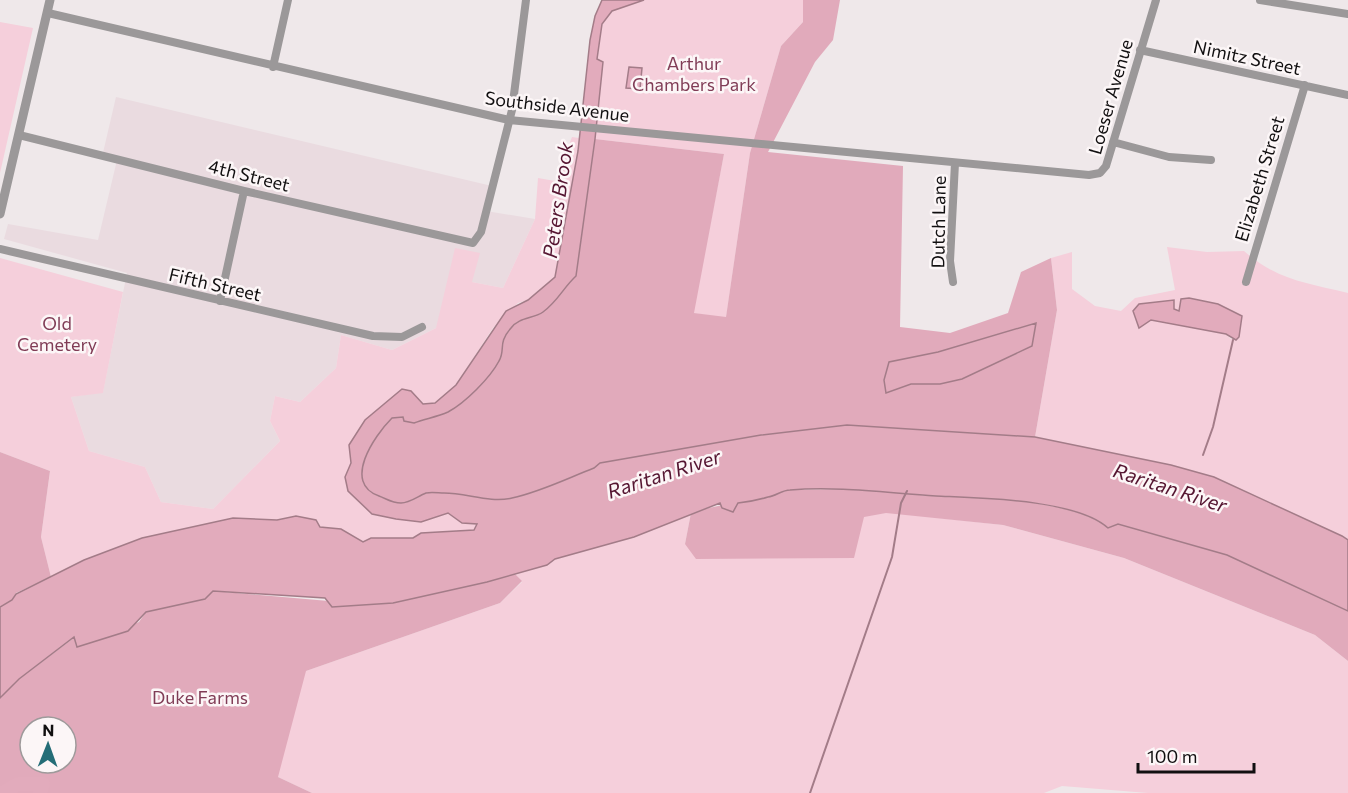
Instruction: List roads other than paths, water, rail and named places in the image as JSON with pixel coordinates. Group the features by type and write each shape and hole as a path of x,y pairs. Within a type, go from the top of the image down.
{"street":[{"path":"0,214 51,0"},
{"path":"273,66 288,0"},
{"path":"509,120 526,0"},
{"name":"Loeser Avenue","path":"1072,174 1100,173 1106,166 1156,0"},
{"path":"1260,0 1348,14"},
{"name":"Southside Avenue","path":"48,13 509,120 1072,174"},
{"name":"Nimitz Street","path":"1140,50 1348,95"},
{"name":"Elizabeth Street","path":"1246,282 1305,85"},
{"name":"4th Street","path":"19,135 244,191 473,243 481,232 509,120"},
{"path":"1113,142 1169,157 1211,160"},
{"name":"Dutch Lane","path":"953,282 951,261 955,163"},
{"path":"220,301 244,191"},
{"name":"Fifth Street","path":"0,249 374,336 402,337 422,327"}],"water":[{"name":"Raritan River","path":"602,0 644,0 612,11 602,24 597,59 603,62 576,276 543,312 514,324 504,338 501,357 495,368 462,403 448,412 414,423 404,421 403,417 392,418 377,436 365,459 362,470 363,481 368,490 398,503 408,502 426,493 453,493 486,499 512,498 543,489 594,468 600,463 761,435 847,425 1035,437 1171,465 1214,477 1342,536 1348,540 1348,611 1227,555 1118,524 1108,528 1093,518 1051,506 1001,499 863,490 790,490 738,503 733,512 722,508 720,503 634,537 555,559 547,565 487,582 393,603 332,607 325,598 213,591 205,599 146,612 128,631 77,647 74,637 19,679 0,698 0,607 12,600 16,594 84,560 142,538 233,518 277,520 296,516 316,520 320,527 341,529 363,542 371,538 413,538 421,533 474,530 477,524 462,523 448,513 421,522 372,514 348,491 345,477 351,463 349,445 365,420 402,389 411,391 423,404 435,403 456,385 506,311 528,300 555,277 578,151 590,40 595,16"},
{"path":"629,67 642,68 640,89 626,88"},
{"path":"1189,298 1218,304 1242,316 1239,337 1236,340 1226,334 1151,320 1139,328 1133,311 1139,304 1174,300 1174,309 1179,311 1181,299"},
{"path":"1036,323 1032,346 962,379 940,384 911,384 886,393 884,380 889,362 938,352"}],"waterway":[{"path":"1203,455 1213,427 1233,340"},
{"path":"810,793 892,557 901,503 907,491"},
{"path":"2,793 18,784 43,784 40,793"}],"park label":[{"name":"Arthur Chambers Park","path":"694,74"},
{"name":"Old Cemetery","path":"57,334"},
{"name":"Duke Farms","path":"200,698"}],"water label":[{"name":"Peters Brook","path":"558,200"}]}
